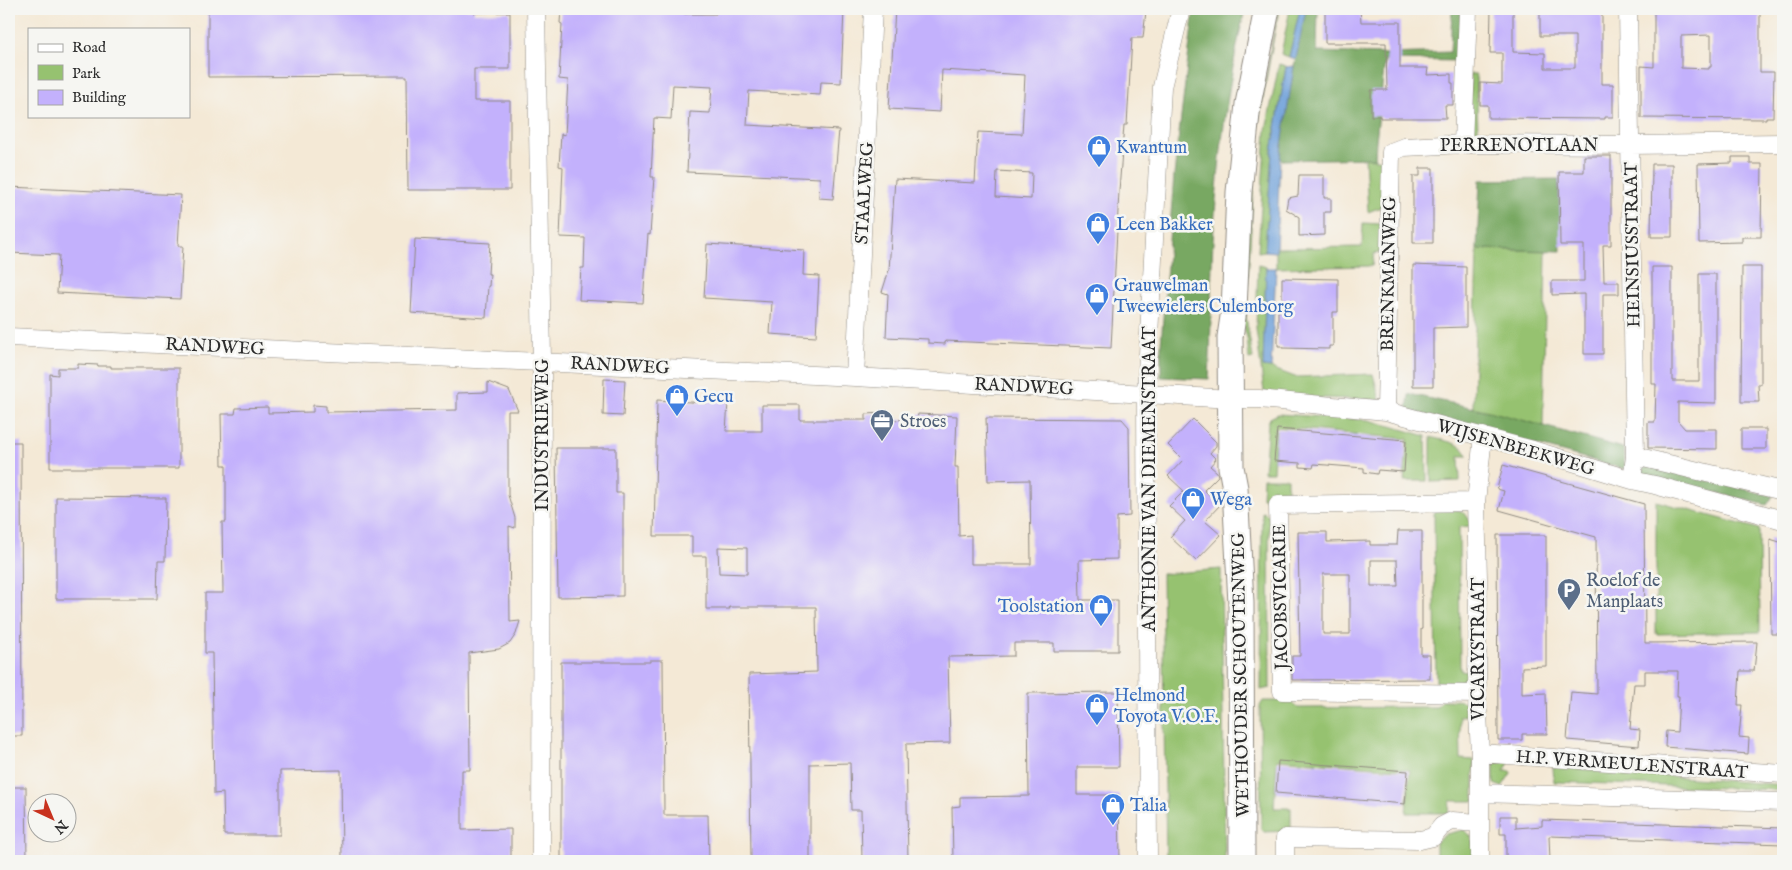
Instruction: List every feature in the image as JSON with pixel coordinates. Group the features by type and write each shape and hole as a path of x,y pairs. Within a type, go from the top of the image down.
{"street":[{"name":"INDUSTRIEWEG","path":"536,9 542,361 541,861"},
{"name":"STAALWEG","path":"855,377 873,9"},
{"name":"ANTHONIE VAN DIEMENSTRAAT","path":"1148,861 1146,393 1162,87 1180,9"},
{"name":"WETHOUDER SCHOUTENWEG","path":"1242,861 1241,602 1235,488 1232,467 1237,399 1230,336 1234,310 1239,192 1247,114 1267,9"},
{"path":"1463,144 1468,9"},
{"name":"HEINSIUSSTRAAT","path":"1628,9 1635,456 1632,480"},
{"name":"PERRENOTLAAN","path":"1404,147 1463,144 1630,145 1783,143"},
{"name":"BRENKMANWEG","path":"1386,410 1391,152 1404,147"},
{"name":"RANDWEG","path":"9,337 542,361 1237,399"},
{"name":"WIJSENBEEKWEG","path":"1237,399 1259,399 1386,410 1533,450 1632,480 1655,484 1779,519"},
{"name":"VICARYSTRAAT","path":"1480,861 1476,502 1483,436"},
{"path":"1635,456 1783,491 1779,519"},
{"name":"JACOBSVICARIE","path":"1476,502 1278,505 1282,691 1477,694"},
{"name":"H.P. VERMEULENSTRAAT","path":"1480,753 1783,774"},
{"name":"H.P. VERMEULENSTRAAT","path":"1480,793 1783,802"},
{"path":"1285,861 1286,838 1420,840 1433,837 1442,826 1452,821 1480,822"}],"green space":[{"path":"1194,9 1245,9 1229,90 1219,172 1211,284 1209,379 1161,377 1161,344 1174,175"},
{"path":"1278,9 1280,9 1258,126 1246,317 1253,358 1249,359 1247,338 1241,318 1254,141"},
{"path":"1290,9 1300,9 1289,57 1281,54"},
{"path":"1306,9 1318,9 1317,52 1387,54 1450,52 1452,9 1461,9 1462,61 1385,60 1375,158 1282,160 1280,158 1294,66"},
{"path":"1279,64 1286,66 1272,152 1265,251 1258,252 1266,130"},
{"path":"1470,74 1476,74 1478,132 1471,132"},
{"path":"1365,158 1385,160 1381,207 1368,212"},
{"path":"1559,179 1561,251 1477,249 1480,180"},
{"path":"1363,223 1380,224 1382,252 1374,254 1372,266 1276,268 1276,248 1362,247"},
{"path":"1477,249 1546,251 1543,426 1473,407"},
{"path":"1258,265 1266,267 1263,367 1295,377 1373,374 1380,400 1297,397 1264,392 1256,329"},
{"path":"1409,394 1493,412 1623,448 1625,469 1407,410"},
{"path":"1278,414 1369,420 1426,436 1427,481 1404,481 1408,439 1276,427 1273,472 1264,472 1268,423 1270,418"},
{"path":"1431,437 1458,445 1465,451 1467,456 1459,456 1460,481 1431,482"},
{"path":"1642,465 1773,496 1767,505 1643,475"},
{"path":"1263,478 1287,478 1287,495 1262,498"},
{"path":"1656,501 1759,529 1760,632 1656,634"},
{"path":"1436,510 1458,510 1466,515 1472,526 1459,527 1460,670 1468,671 1466,678 1459,682 1436,682 1434,514"},
{"path":"1262,512 1269,515 1270,688 1261,690"},
{"path":"1221,569 1225,861 1166,861 1162,574"},
{"path":"1443,700 1462,701 1468,705 1473,715 1460,716 1461,759 1474,760 1474,801 1450,801 1449,813 1406,813 1410,770 1277,759 1274,808 1291,808 1291,831 1264,832 1261,829 1260,706 1263,701 1291,701 1298,708 1436,707"},
{"path":"1512,758 1504,771 1511,771 1511,773 1502,787 1494,784 1494,760"},
{"path":"1553,767 1783,785 1783,790 1554,782"},
{"path":"1463,830 1470,835 1474,858 1462,858 1461,861 1436,861 1436,842 1446,834"}],"water":[{"path":"1300,9 1306,9 1296,59 1289,57"},
{"path":"1294,66 1280,158 1276,252 1265,251 1272,152 1286,67"},
{"path":"1266,268 1276,268 1271,368 1263,367"}],"building":[{"path":"208,9 474,9 474,13 510,12 510,69 474,69 474,101 510,101 510,190 408,190 407,76 208,77"},
{"path":"561,9 685,9 684,14 716,14 716,9 844,9 841,83 821,82 820,95 749,91 747,125 839,130 833,199 819,198 820,178 687,172 690,112 710,113 712,87 673,85 671,119 654,118 651,177 654,177 643,303 579,300 581,268 584,268 585,238 560,237 563,167 559,166 561,134 565,135 568,80 559,79"},
{"path":"895,9 1129,9 1146,11 1143,38 1132,38 1127,125 1124,125 1119,191 1111,348 945,341 945,344 928,343 928,339 886,337 888,294 882,292 889,270 895,179 975,183 978,132 1022,134 1025,75 942,70 940,112 889,109","holes":["997,171 1032,173 1031,199 996,197"]},
{"path":"1325,9 1360,9 1361,22 1400,22 1400,68 1428,68 1427,75 1451,74 1453,105 1445,105 1446,118 1380,118 1380,116 1371,116 1371,90 1387,90 1386,43 1325,43"},
{"path":"1491,9 1513,9 1513,52 1545,53 1545,68 1575,68 1575,36 1540,36 1540,9 1602,9 1602,84 1613,84 1613,117 1605,117 1605,119 1488,118 1488,105 1480,105 1480,83 1502,84 1502,53 1490,53"},
{"path":"1654,9 1760,9 1760,72 1774,72 1773,117 1766,117 1766,119 1641,118 1641,66 1654,67","holes":["1711,35 1711,67 1709,69 1681,68 1681,36"]},
{"path":"1584,156 1611,156 1611,245 1603,245 1604,282 1619,282 1619,294 1603,294 1603,354 1584,354 1584,294 1552,295 1552,281 1584,281 1584,245 1560,245 1559,172 1584,172"},
{"path":"1732,157 1750,157 1750,164 1762,164 1761,237 1742,237 1742,242 1699,243 1698,164 1732,163"},
{"path":"1652,164 1672,164 1672,237 1651,237"},
{"path":"1420,168 1433,168 1433,243 1413,243 1413,176 1420,176"},
{"path":"1299,175 1324,175 1324,198 1331,198 1331,212 1324,212 1324,235 1299,236 1299,217 1286,209 1288,198 1298,196"},
{"path":"9,187 181,195 178,246 183,246 180,299 57,293 59,255 9,253"},
{"path":"415,239 490,243 488,274 490,274 486,318 411,313"},
{"path":"707,244 804,250 803,275 819,276 816,337 770,334 772,302 704,298"},
{"path":"1413,265 1466,267 1466,327 1433,328 1433,386 1413,386"},
{"path":"1652,267 1672,267 1672,381 1699,381 1699,274 1716,274 1716,403 1678,402 1678,421 1685,429 1717,429 1717,449 1648,448 1648,422 1655,422 1656,384 1652,384"},
{"path":"1742,267 1761,267 1761,384 1758,384 1759,402 1741,402"},
{"path":"1282,278 1338,279 1338,312 1333,312 1333,346 1329,346 1329,349 1282,348 1282,346 1278,346 1278,311 1282,311"},
{"path":"78,364 111,366 111,368 179,368 179,468 50,468 50,374 58,375 58,368 78,368"},
{"path":"604,379 625,380 623,416 603,415"},
{"path":"488,382 509,390 518,411 508,411 508,495 515,518 515,528 509,526 510,622 520,621 516,634 510,643 499,649 469,653 470,770 462,770 462,830 511,829 511,861 342,861 341,770 280,771 280,835 224,835 223,793 214,794 212,653 205,653 205,593 223,593 222,522 226,522 226,465 222,465 221,414 235,414 236,408 268,407 268,413 313,412 313,405 326,406 326,412 457,410 457,393 488,392"},
{"path":"657,400 707,403 707,401 728,402 726,431 762,431 762,405 800,405 800,420 866,420 866,414 884,413 891,414 891,420 917,419 918,414 957,416 955,467 958,467 959,536 971,535 971,564 1031,564 1030,480 988,481 986,418 1122,419 1129,427 1130,516 1117,517 1117,559 1079,560 1080,600 1118,600 1118,651 1054,651 1054,643 1014,643 1014,656 948,657 950,743 906,744 908,861 862,861 861,810 851,810 850,763 810,764 810,861 751,861 749,674 817,672 816,607 729,607 730,609 706,609 706,556 692,556 692,536 654,536","holes":["718,547 747,548 747,574 719,573"]},
{"path":"1193,419 1216,442 1216,446 1210,453 1216,459 1210,466 1217,472 1218,476 1204,490 1220,505 1205,521 1221,535 1196,561 1170,537 1185,521 1169,506 1184,491 1168,476 1183,460 1168,445"},
{"path":"1277,429 1406,440 1404,472 1378,470 1377,474 1364,472 1364,468 1314,464 1313,468 1300,467 1300,463 1274,461"},
{"path":"1741,429 1766,429 1766,449 1741,449"},
{"path":"9,442 21,442 22,736 9,736"},
{"path":"556,448 616,448 616,493 623,493 623,596 558,597"},
{"path":"1503,465 1644,504 1645,643 1757,642 1754,671 1740,671 1738,705 1742,705 1739,737 1749,738 1748,754 1665,747 1666,731 1677,732 1678,671 1645,671 1645,684 1634,684 1630,729 1640,730 1639,746 1567,740 1571,692 1597,694 1596,537 1499,510 1504,491 1497,489"},
{"path":"56,497 166,498 165,561 158,561 157,599 56,599"},
{"path":"1398,531 1422,531 1421,655 1430,655 1430,679 1292,680 1292,656 1300,656 1298,532 1327,532 1327,542 1370,541 1370,545 1397,545","holes":["1371,560 1397,560 1398,586 1371,586","1323,574 1350,574 1350,634 1323,634"]},
{"path":"1497,535 1546,535 1546,666 1522,667 1522,694 1546,693 1547,734 1522,734 1522,740 1498,740"},
{"path":"1770,539 1783,543 1783,634 1771,634"},
{"path":"650,660 663,660 664,815 708,815 709,861 561,861 561,662 650,662"},
{"path":"1118,692 1119,767 1077,767 1077,795 1119,795 1120,861 953,861 952,807 960,806 960,797 1029,796 1028,693"},
{"path":"1278,761 1408,771 1405,804 1276,793"},
{"path":"9,787 26,787 27,861 9,861"},
{"path":"1500,816 1516,816 1516,828 1542,826 1542,820 1783,828 1783,844 1549,836 1550,861 1506,861 1506,834 1500,834"}],"place":[{"name":"Kwantum","path":"1099,168"},
{"name":"Leen Bakker","path":"1098,245"},
{"name":"Grauwelman Tweewielers Culemborg","path":"1097,316"},
{"name":"Gecu","path":"677,417"},
{"name":"Stroes","path":"882,442"},
{"name":"Wega","path":"1193,520"},
{"name":"Roelof de Manplaats","path":"1569,611"},
{"name":"Toolstation","path":"1101,627"},
{"name":"Helmond Toyota V.O.F.","path":"1097,726"},
{"name":"Talia","path":"1113,826"}]}
